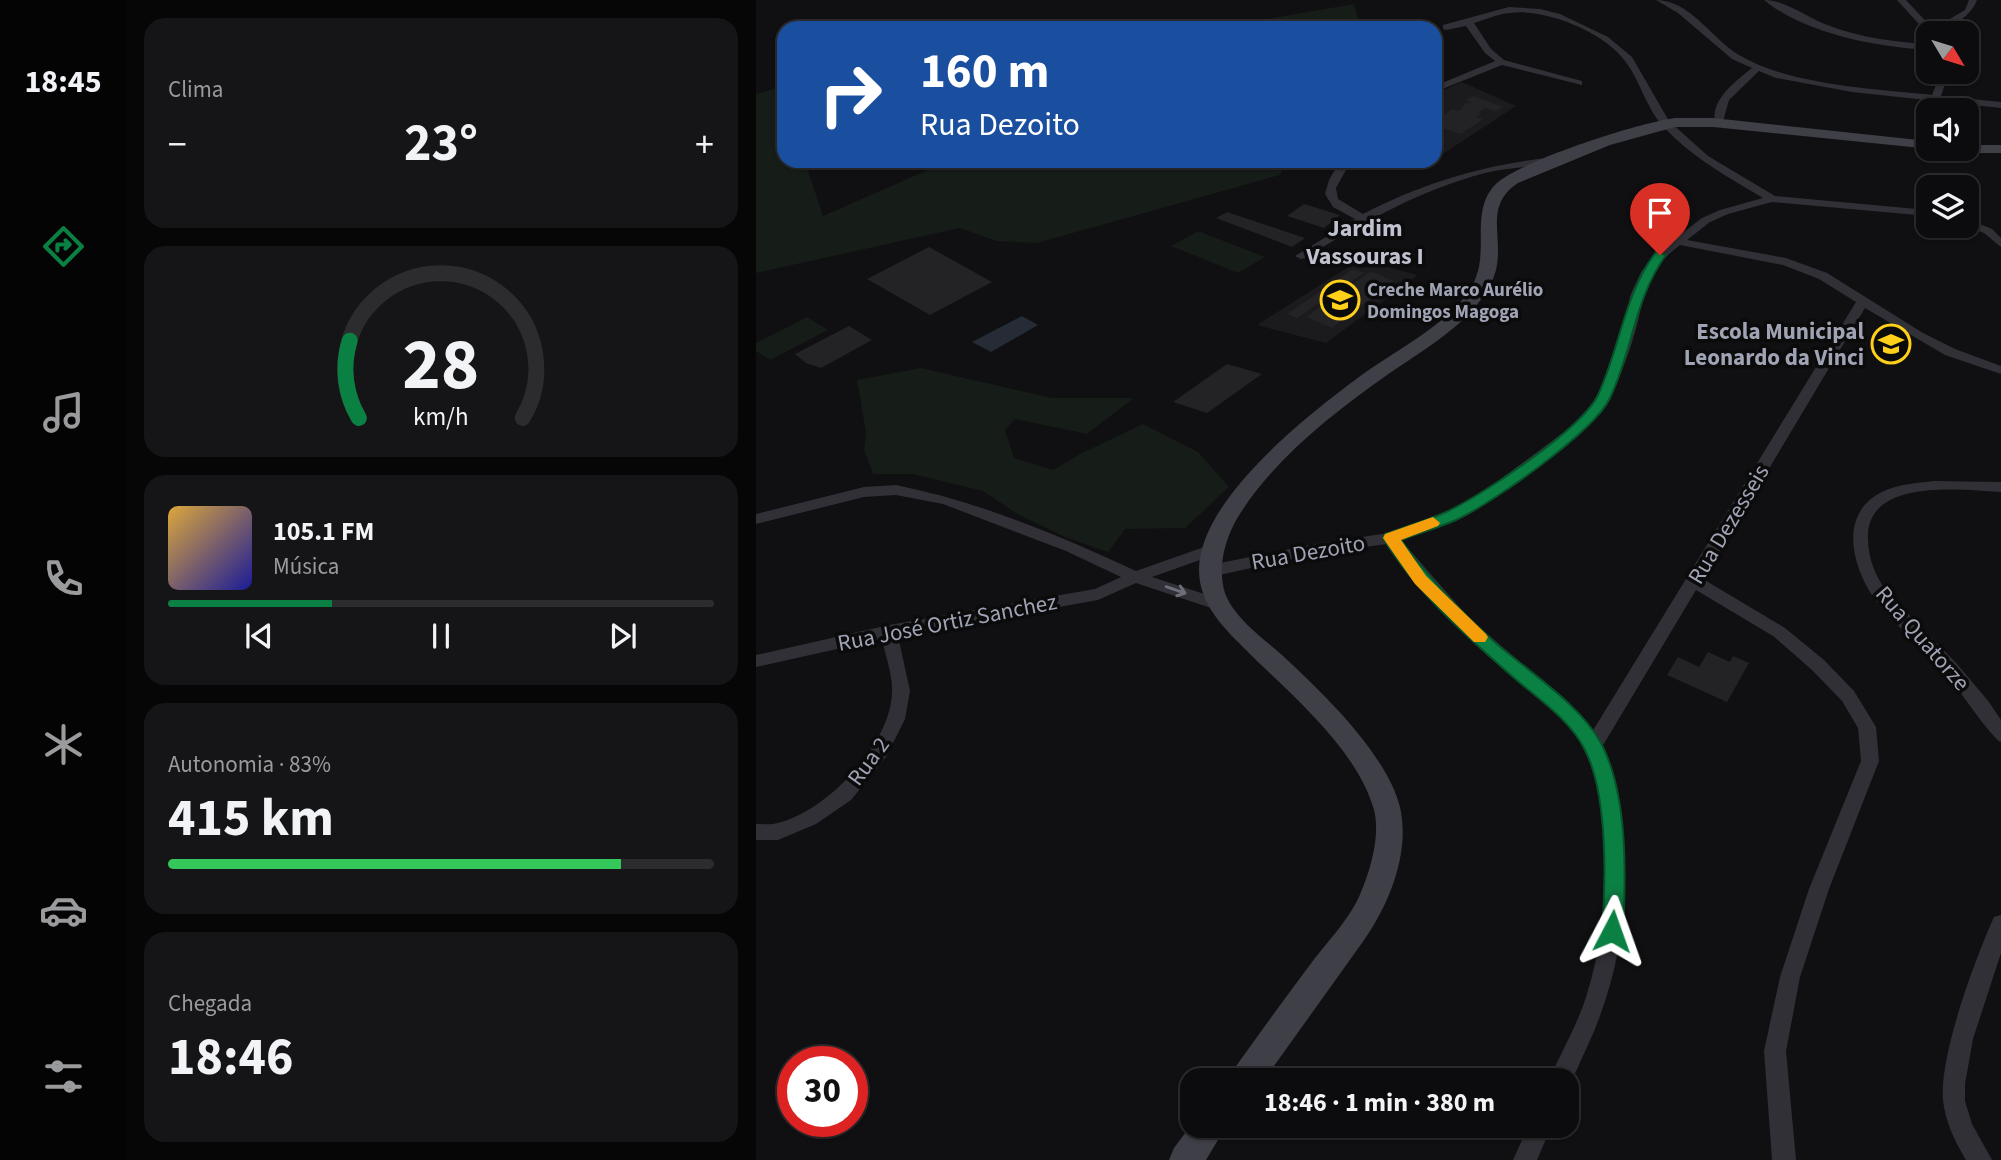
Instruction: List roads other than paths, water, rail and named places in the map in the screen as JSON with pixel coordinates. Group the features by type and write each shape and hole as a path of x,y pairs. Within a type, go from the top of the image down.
{"main road":[{"path":"1254,1068 1367,912 1385,858 1388,812 1362,758 1334,724 1216,604 1211,560 1230,513 1256,479 1290,443 1368,380 1449,322 1470,300 1485,278 1489,262 1488,231 1493,198 1504,185 1562,160 1665,123 1719,123 1916,144"},
{"path":"1979,149 2001,149"},
{"path":"1186,1160 1202,1138"}],"street":[{"path":"1660,0 1681,11 1735,57 1756,69 1809,83 2001,104"},
{"path":"1768,0 1835,33 1892,45 1916,46"},
{"path":"1901,0 1921,21"},
{"path":"1951,21 1969,10 1973,0"},
{"path":"1446,27 1507,11 1528,9 1555,15 1596,34 1622,51 1665,123 1704,158 1772,200 1916,212"},
{"path":"1469,23 1488,51 1501,62 1579,83"},
{"path":"1442,86 1501,62"},
{"path":"1719,123 1717,115 1726,98 1756,69"},
{"path":"1936,96 1940,84"},
{"path":"1301,256 1400,198 1479,171 1524,162 1562,160"},
{"path":"1342,168 1330,187 1330,197 1335,205 1362,218"},
{"name":"Rua Dezoito","path":"1135,577 1211,560 1391,538 1450,516 1484,498 1576,430 1603,399 1633,317 1636,296 1647,272 1660,255 1677,241 1724,212 1772,200"},
{"path":"1979,227 2001,244"},
{"path":"1677,241 1786,262 1823,276 1950,352 2001,370"},
{"name":"Rua Dezesseis","path":"1593,746 1863,301"},
{"name":"Rua Quatorze","path":"2001,487 1933,484 1889,494 1870,504 1858,530 1862,556 1879,593 1974,695 2001,735"},
{"path":"756,519 864,492 896,490 946,500 1070,547 1135,577 1216,604"},
{"path":"1391,538 1421,580 1488,646 1575,721 1593,746 1608,793 1616,878 1612,931 1600,989 1565,1068"},
{"name":"Rua José Ortiz Sanchez","path":"756,661 889,631 1098,594 1135,577"},
{"path":"1694,581 1779,632 1818,664 1847,696 1867,727 1870,761 1819,890 1798,952 1790,977 1775,1051 1784,1160"},
{"name":"Rua 2","path":"756,832 778,832 809,818 844,794 880,752 896,719 901,691 889,631"},
{"path":"1979,1160 1966,1140 1954,1098 1958,1055 2001,924"},
{"path":"1525,1160 1535,1138"}],"place":[{"name":"Creche Marco Aurélio Domingos Magoga","path":"1340,300"},
{"name":"Escola Municipal Leonardo da Vinci","path":"1891,344"}],"district":[{"name":"Jardim Vassouras I","path":"1365,242"}]}
